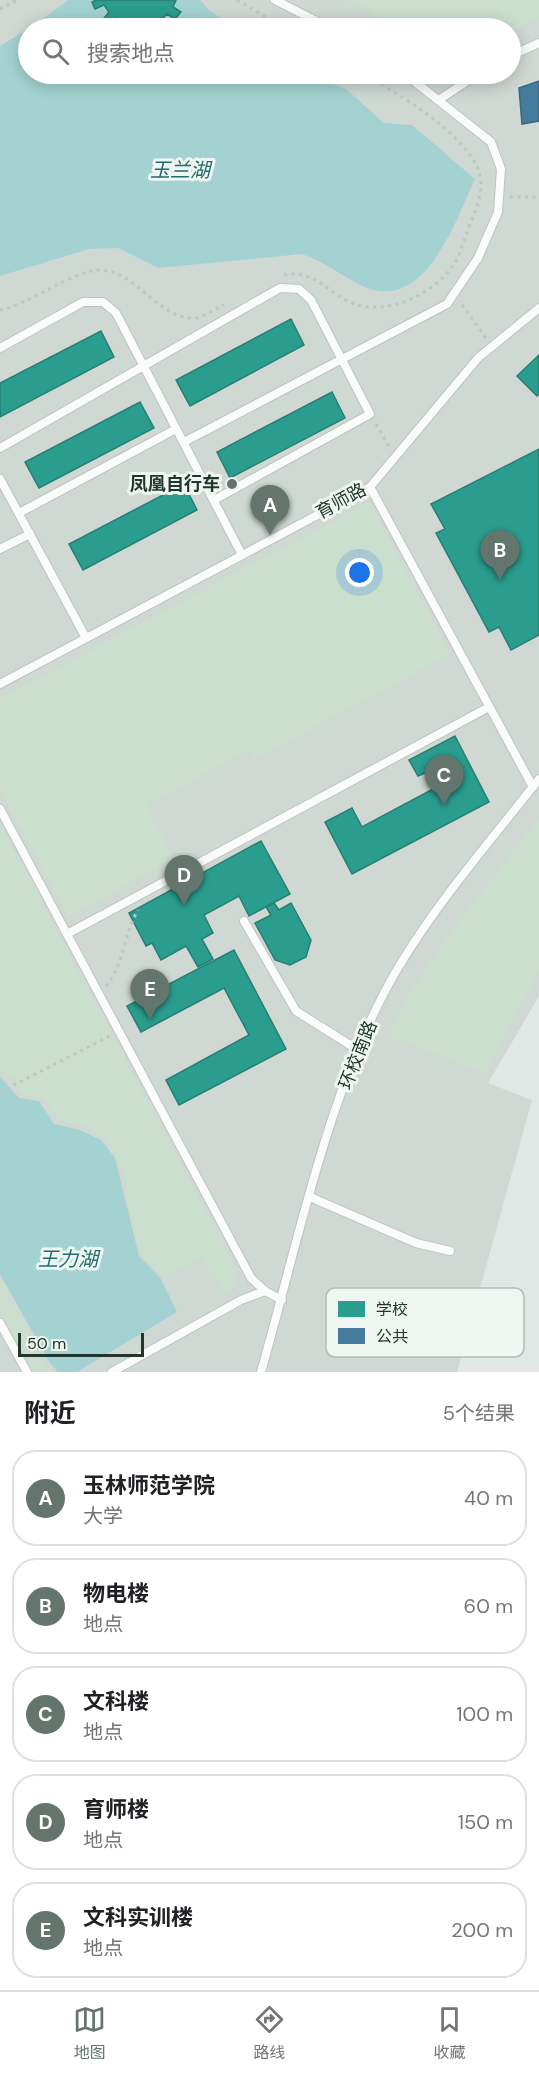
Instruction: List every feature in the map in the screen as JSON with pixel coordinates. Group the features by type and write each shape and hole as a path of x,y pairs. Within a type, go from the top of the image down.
{"lane":[{"path":"275,0 310,18"},
{"path":"521,51 539,43"},
{"path":"184,442 447,304 478,258 498,212 501,169 491,142 419,84"},
{"path":"440,99 463,84"},
{"path":"0,448 280,288 299,289 311,300 339,359 370,414 214,500"},
{"path":"0,348 83,302 103,302 116,313 242,555"},
{"name":"育师路","path":"0,684 370,487 478,358 539,308"},
{"path":"19,513 176,429"},
{"path":"0,479 86,638"},
{"path":"370,487 533,787"},
{"path":"0,549 30,534"},
{"path":"67,934 489,707"},
{"name":"环校南路","path":"261,1372 310,1197 358,1050 397,969 421,933 539,779"},
{"path":"0,809 251,1278 265,1291 282,1300"},
{"path":"244,921 296,1011 358,1050"},
{"path":"310,1197 416,1243 450,1251"},
{"path":"112,1372 241,1300 265,1291"},
{"path":"0,1323 27,1372"}],"path":[{"path":"0,9 17,0"},
{"path":"237,0 268,18"},
{"path":"279,277 305,273 349,302 370,308 399,303 420,295 440,279 457,258 481,196 481,174 474,161 456,139 378,84"},
{"path":"499,196 539,197"},
{"path":"0,310 84,274 104,270 118,275 146,295 188,318 197,318 228,302"},
{"path":"454,294 493,348"},
{"path":"370,414 395,457"},
{"path":"99,994 113,979 130,923 150,890"},
{"path":"0,1092 119,1031"}],"shaded area":[{"path":"0,0 539,0 539,996 488,1083 532,1100 480,1288 326,1288 326,1357 461,1357 457,1372 0,1372"}],"green space":[{"path":"348,0 539,0 539,16 521,28 521,18 378,18 369,10"},
{"path":"369,502 450,654 254,759 249,750 146,805 174,859 68,916 0,789 0,699"},
{"path":"539,818 539,971 485,1073 387,1035 439,950"},
{"path":"0,824 237,1270 234,1287 224,1292 202,1257 165,1277 152,1267 142,1254 136,1239 122,1169 106,1139 87,1127 56,1119 45,1098 22,1094 15,1079 0,1071"},
{"path":"0,1279 46,1368 54,1372 32,1372 0,1314"}],"water":[{"path":"68,0 200,0 221,18 44,18"},
{"name":"玉兰湖","path":"18,35 18,84 332,84 346,89 384,123 412,125 475,179 448,237 423,274 407,286 388,291 367,288 320,261 302,254 158,268 118,248 89,249 0,276 0,46"},
{"name":"王力湖","path":"0,1077 19,1098 39,1101 54,1124 80,1130 101,1140 115,1158 139,1256 161,1279 177,1312 77,1372 58,1372 50,1363 0,1274"}],"building: 学校":[{"path":"96,0 176,0 173,7 181,12 176,18 167,14 163,18 104,18 109,12 104,5 95,9 92,2"},
{"path":"291,319 304,345 190,406 176,380"},
{"path":"101,331 114,357 0,417 0,383"},
{"path":"539,355 539,394 537,396 517,376"},
{"path":"332,392 345,418 230,478 217,452"},
{"path":"140,402 154,428 39,488 25,462"},
{"path":"539,449 539,635 511,650 499,627 489,632 436,533 445,529 431,504"},
{"path":"184,484 197,510 83,570 69,544"},
{"path":"455,736 489,802 352,874 325,822 352,808 362,827 435,788 427,772 418,776 409,760"},
{"path":"261,841 290,894 249,916 239,896 204,915 213,933 202,939 213,959 198,967 186,946 161,960 152,943 146,946 129,913"},
{"path":"274,903 279,910 291,903 311,940 306,957 290,965 275,960 255,923 271,915 266,907"},
{"path":"234,950 286,1049 179,1105 166,1080 249,1035 224,988 141,1032 127,1006"}],"building: 公共":[{"path":"539,81 539,121 522,124 519,88"}],"place":[{"name":"凤凰自行车","path":"232,484"},
{"name":"玉林师范学院","path":"270,535"},
{"name":"物电楼","path":"500,580"},
{"name":"文科楼","path":"444,805"},
{"name":"育师楼","path":"184,905"},
{"name":"文科实训楼","path":"150,1019"}]}
